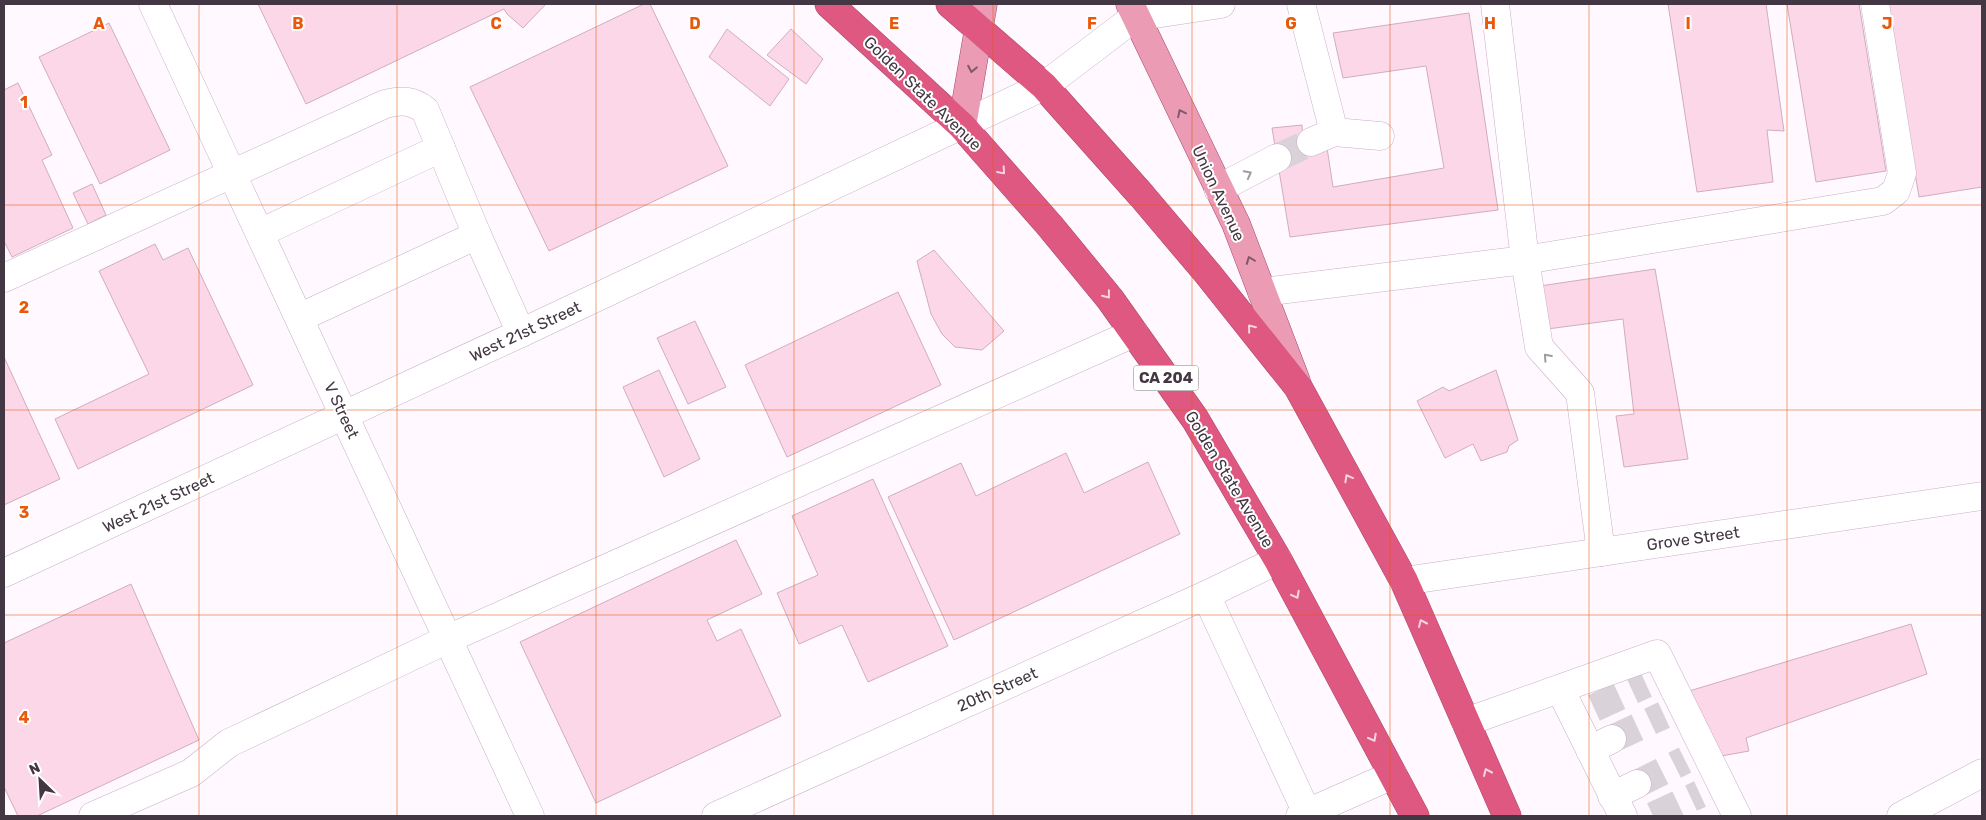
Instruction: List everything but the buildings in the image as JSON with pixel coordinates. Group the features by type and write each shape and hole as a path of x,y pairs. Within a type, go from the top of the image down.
{"highway":[{"name":"Golden State Avenue","path":"829,4 962,126 1050,226 1110,299 1195,419 1278,560 1415,816"},
{"path":"950,4 982,17 1142,196 1208,274 1298,387 1404,581 1507,816"}],"main road":[{"name":"Union Avenue","path":"1132,10 1236,224 1298,387"},
{"path":"962,126 982,17"}],"street":[{"name":"V Street","path":"153,4 530,816"},
{"path":"1132,10 1221,4"},
{"path":"1301,4 1322,137 1380,136"},
{"path":"1495,4 1525,260 1539,347 1580,393 1601,552"},
{"path":"1262,292 1525,260 1883,201 1896,191 1902,173 1875,4"},
{"name":"West 21st Street","path":"4,573 521,333 1044,86 1132,10"},
{"path":"4,278 385,104 400,100 416,103 425,110 477,235 521,333"},
{"path":"260,233 441,148"},
{"path":"1218,189 1277,158"},
{"path":"299,318 477,235"},
{"path":"93,816 191,773 229,743 448,639 1134,333"},
{"name":"Grove Street","path":"1404,581 1982,496"},
{"name":"20th Street","path":"716,816 1206,595 1278,560"},
{"path":"1206,595 1303,815 1393,775"},
{"path":"1466,722 1658,654 1657,678 1720,803"},
{"path":"1560,689 1584,713 1601,744 1618,806"},
{"path":"1902,816 1982,773"},
{"path":"1618,806 1637,784"}],"tunnel":[{"path":"1277,158 1311,142"},
{"path":"1594,708 1646,684"},
{"path":"1612,739 1664,715"},
{"path":"1637,784 1685,760"},
{"path":"1653,816 1700,794"}]}
